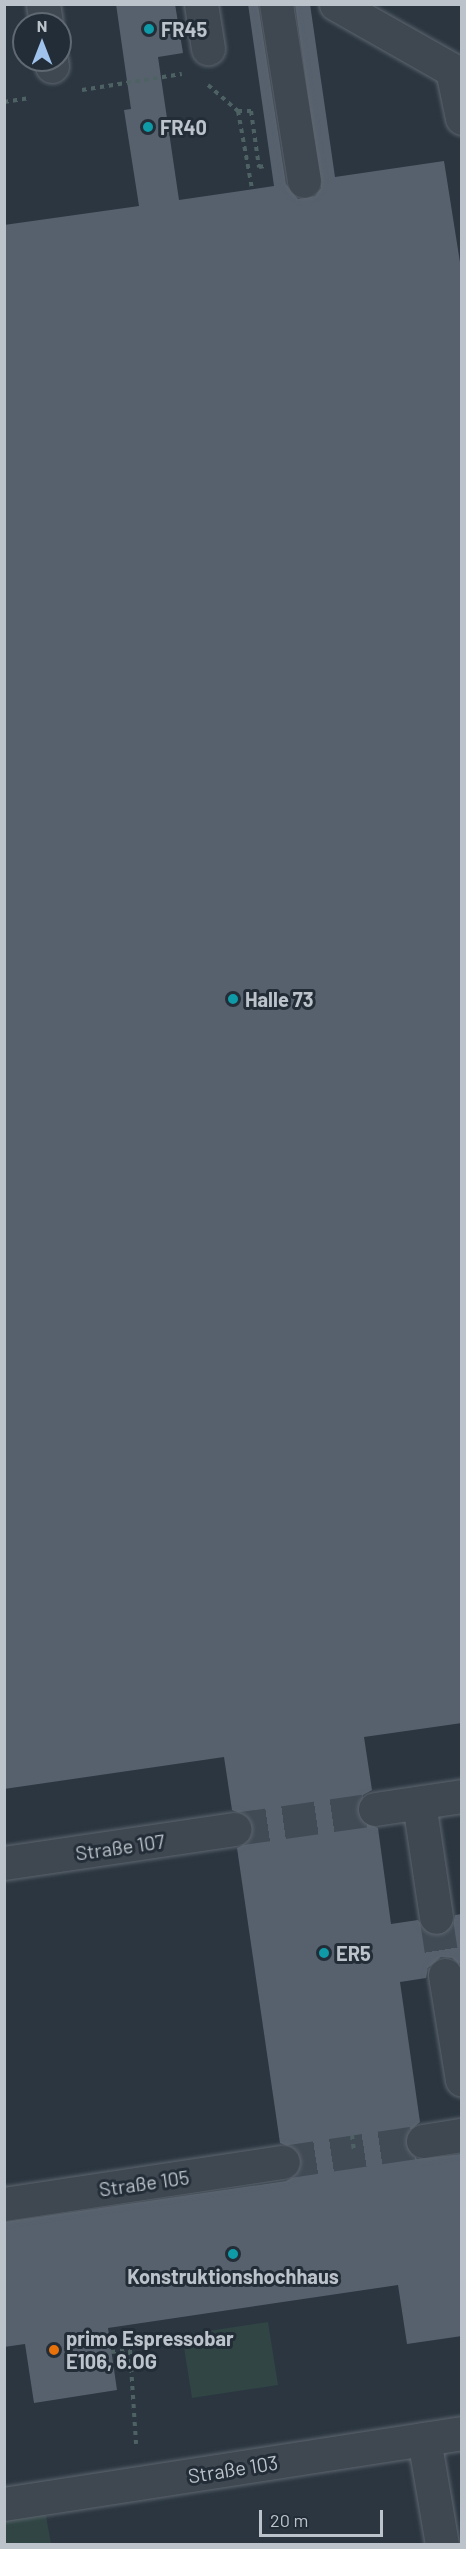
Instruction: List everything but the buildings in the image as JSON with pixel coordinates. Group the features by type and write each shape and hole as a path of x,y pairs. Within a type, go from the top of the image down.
{"street":[{"path":"195,62 201,4"},
{"path":"276,4 304,181"},
{"path":"336,4 452,70 462,118"},
{"path":"375,1809 462,1796"},
{"path":"418,1803 436,1917"},
{"name":"Straße 107","path":"4,1863 235,1829"},
{"path":"445,1975 462,2080"},
{"path":"423,2141 462,2136"},
{"name":"Straße 105","path":"4,2204 283,2162"},
{"name":"Straße 103","path":"4,2504 462,2433"},
{"path":"424,2439 442,2544"}],"path":[{"path":"75,91 195,62 238,111 252,189"},
{"path":"4,102 40,97"},
{"path":"238,111 251,111 259,167 272,165"},
{"path":"352,2135 354,2152"},
{"path":"111,2352 130,2350 139,2484"}],"green space":[{"path":"268,2322 278,2385 192,2398 182,2335"},
{"path":"45,2510 51,2544 5,2544 5,2516"}],"tunnel":[{"path":"235,1829 375,1809"},
{"path":"436,1917 445,1975"},
{"path":"283,2162 423,2141"}],"place":[{"name":"FR45","path":"149,29"},
{"name":"FR40","path":"148,127"},
{"name":"Halle 73","path":"233,999"},
{"name":"ER5","path":"324,1953"},
{"name":"Konstruktionshochhaus","path":"233,2254"},
{"name":"primo Espressobar E106, 6.OG","path":"54,2350"}]}
